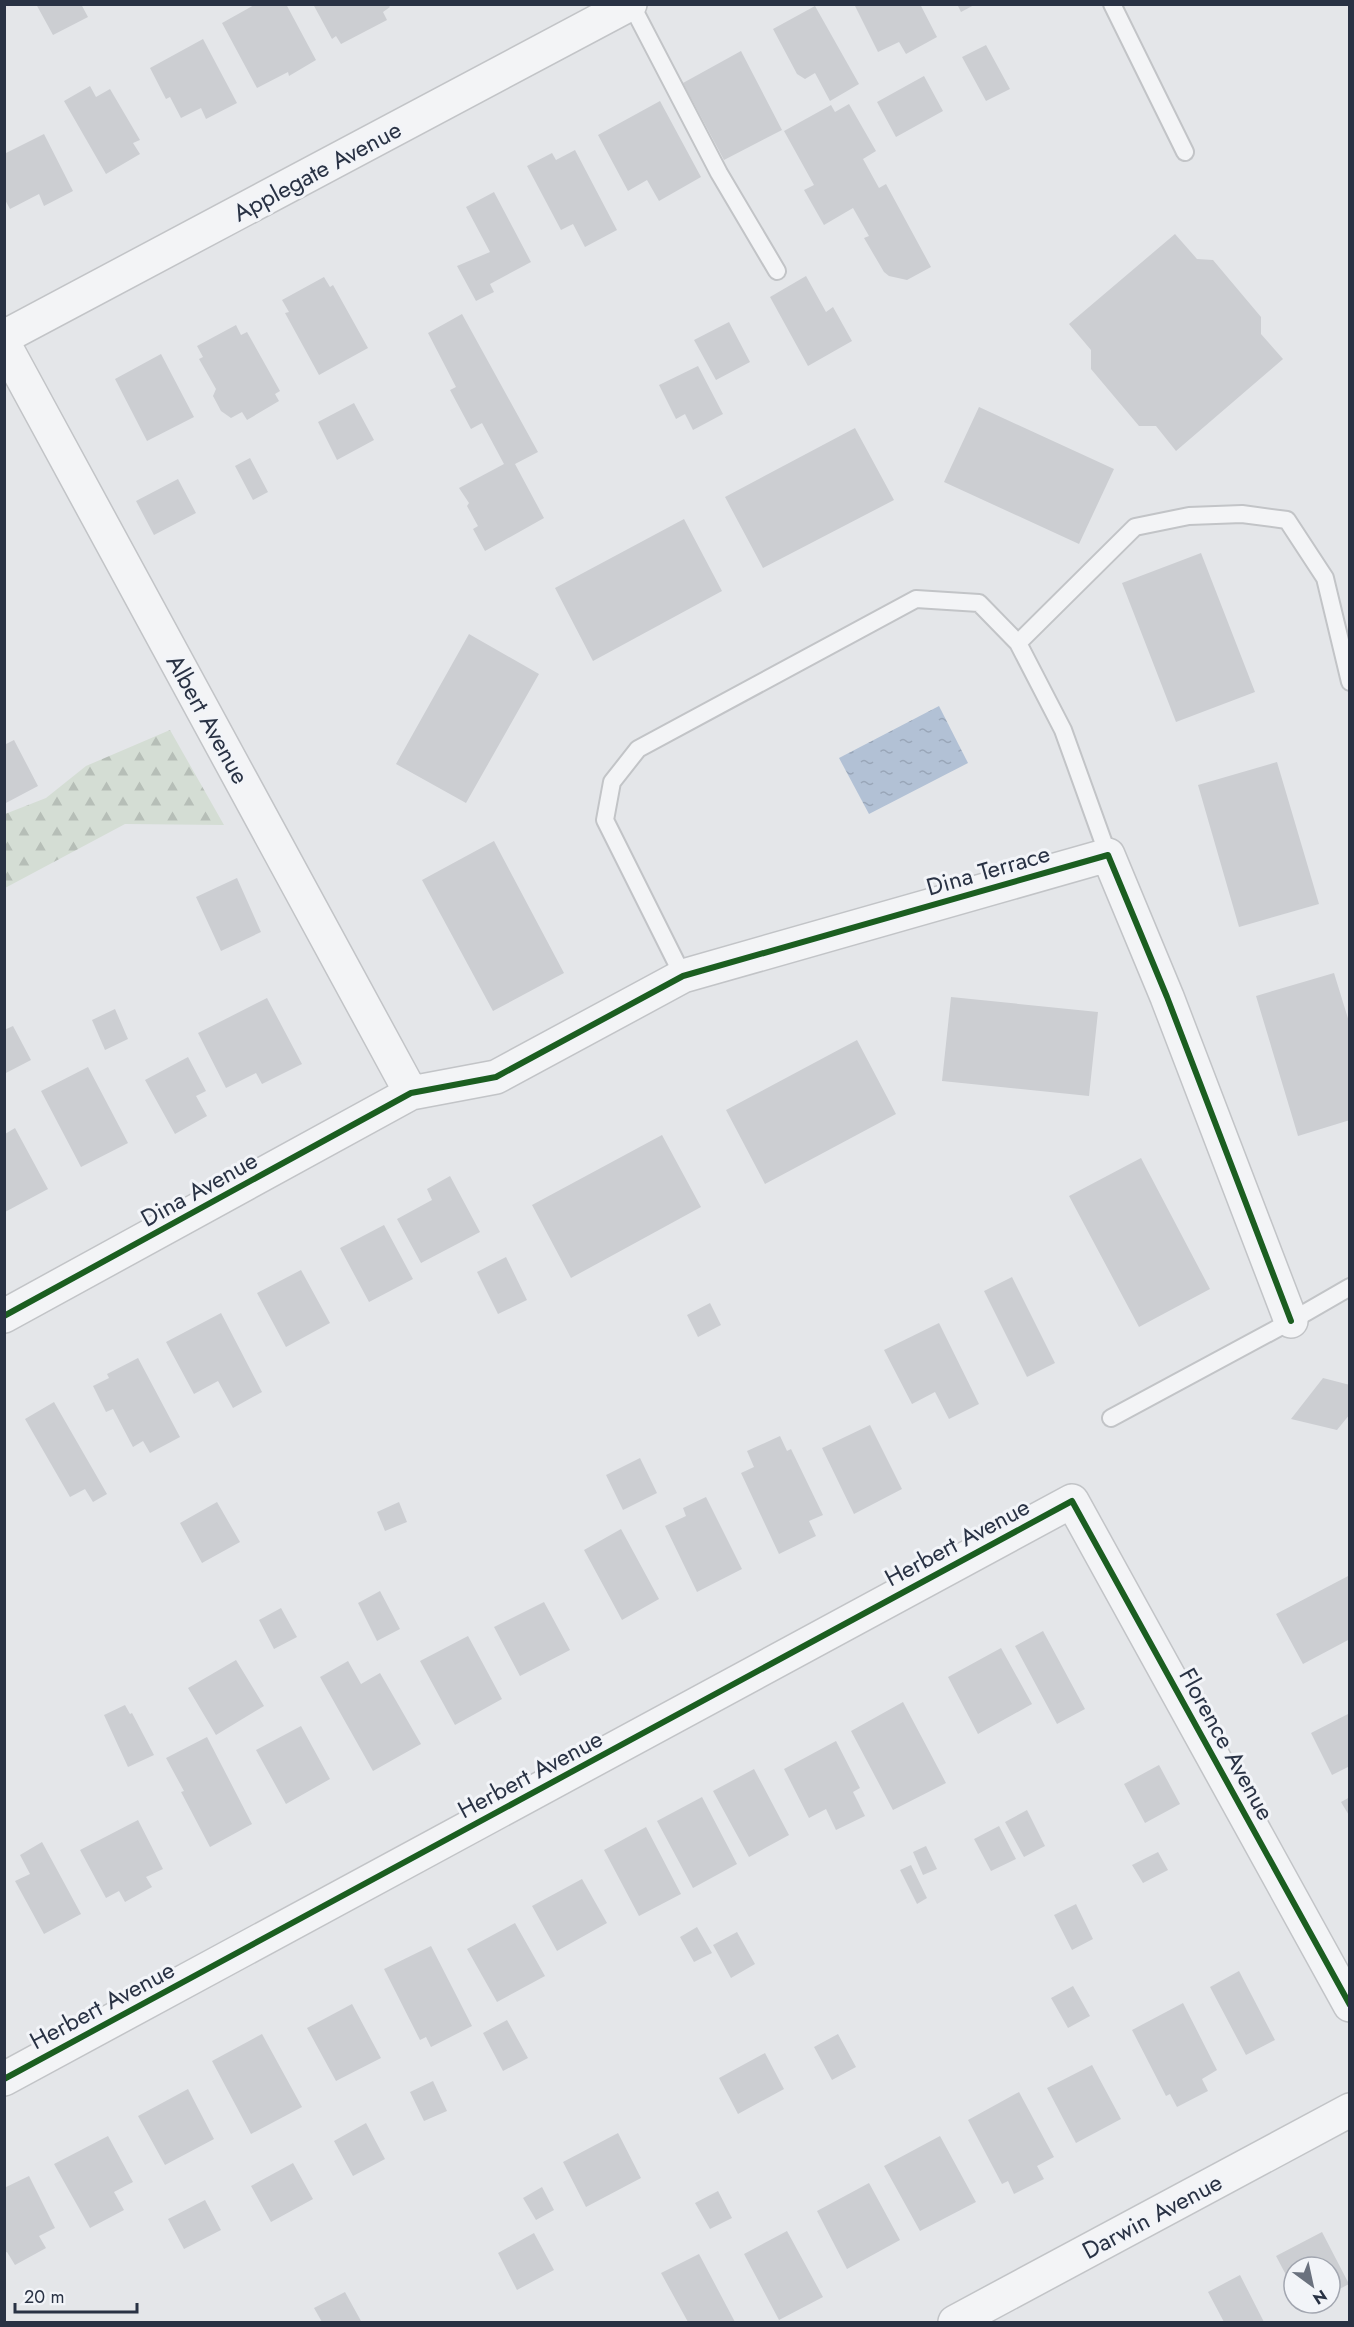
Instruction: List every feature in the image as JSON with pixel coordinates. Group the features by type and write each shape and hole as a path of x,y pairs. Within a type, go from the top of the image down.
{"street":[{"name":"Applegate Avenue","path":"4,337 630,4"},
{"name":"Albert Avenue","path":"4,344 411,1093"},
{"name":"Dina Terrace","path":"411,1093 496,1077 683,976 1108,855"},
{"path":"1108,855 1167,998 1291,1321"},
{"name":"Dina Avenue","path":"4,1316 411,1093"},
{"name":"Florence Avenue","path":"1072,1501 1350,2005"},
{"name":"Herbert Avenue","path":"4,2079 1072,1501"},
{"name":"Darwin Avenue","path":"955,2322 1350,2110"}],"lane":[{"path":"630,4 719,173 777,271"},
{"path":"1112,4 1185,152"},
{"path":"1018,643 1135,527 1189,516 1242,514 1287,520 1325,578 1350,682"},
{"path":"683,976 605,820 612,782 638,749 916,599 980,603 1018,643 1063,730 1108,855"},
{"path":"1111,1418 1350,1287"}],"green space":[{"path":"170,730 224,825 125,824 5,888 5,814 46,798 86,766"}],"water":[{"path":"939,706 968,763 869,814 839,758"}],"building":[{"path":"36,4 81,4 88,17 53,35"},
{"path":"256,4 286,4 316,60 289,76 288,72 257,88 222,23"},
{"path":"313,4 388,4 390,7 383,12 387,20 341,44 336,36 332,39"},
{"path":"854,4 920,4 937,37 906,54 899,42 878,52"},
{"path":"957,4 976,4 961,12"},
{"path":"815,6 859,84 830,101 815,73 805,79 797,74 773,29"},
{"path":"203,39 237,103 206,119 201,108 181,118 170,97 166,99 150,68"},
{"path":"986,45 1010,89 986,101 962,57"},
{"path":"741,51 782,130 724,160 683,83"},
{"path":"924,76 943,111 896,137 877,102"},
{"path":"90,86 96,97 110,89 140,140 133,143 140,154 106,174 64,101"},
{"path":"660,101 701,177 659,201 647,180 628,191 598,135"},
{"path":"849,104 876,151 863,159 879,188 886,184 931,267 907,280 889,276 884,272 864,238 869,236 853,208 824,225 804,190 814,185 784,131 831,105 835,112"},
{"path":"44,134 73,191 44,206 39,194 10,209 4,198 4,154"},
{"path":"575,150 617,230 585,247 573,224 561,230 527,166 552,153 556,160"},
{"path":"494,192 531,262 490,284 494,292 476,301 457,266 490,252 466,207"},
{"path":"1175,234 1197,259 1213,260 1261,317 1261,334 1283,359 1176,451 1156,426 1139,426 1091,369 1091,350 1069,324"},
{"path":"806,276 826,312 833,307 852,341 808,366 770,297"},
{"path":"324,277 330,287 333,285 368,348 319,375 285,313 289,312 282,300"},
{"path":"462,314 538,452 515,464 544,518 485,551 473,529 478,526 467,506 469,503 459,488 504,464 482,423 471,429 450,390 456,387 428,333"},
{"path":"729,322 750,362 716,380 694,340"},
{"path":"236,325 241,335 247,332 280,391 275,394 279,401 247,420 242,412 231,418 221,411 213,396 216,389 199,359 203,357 197,346"},
{"path":"161,354 194,417 147,441 115,379"},
{"path":"698,366 723,414 693,430 685,414 676,419 659,385"},
{"path":"354,403 374,440 337,460 318,422"},
{"path":"979,407 1114,469 1079,544 944,482"},
{"path":"855,428 894,500 763,568 725,497"},
{"path":"250,458 268,492 253,500 235,466"},
{"path":"178,479 196,513 154,535 136,501"},
{"path":"684,519 722,591 593,661 555,588"},
{"path":"1201,553 1255,692 1176,722 1122,583"},
{"path":"469,634 539,674 466,803 396,764"},
{"path":"14,740 38,786 4,804 4,745"},
{"path":"1277,762 1319,904 1239,927 1198,785"},
{"path":"494,841 564,973 493,1011 422,880"},
{"path":"237,878 261,932 221,951 196,897"},
{"path":"1334,973 1350,1025 1350,1120 1298,1136 1256,996"},
{"path":"951,997 1098,1012 1089,1096 942,1081"},
{"path":"267,998 302,1064 262,1084 256,1073 226,1088 198,1033"},
{"path":"115,1009 128,1039 105,1050 92,1020"},
{"path":"13,1026 31,1060 4,1074 4,1030"},
{"path":"857,1040 896,1114 765,1184 726,1110"},
{"path":"188,1057 206,1091 196,1096 207,1116 175,1134 145,1080"},
{"path":"88,1067 128,1143 81,1167 41,1091"},
{"path":"15,1128 48,1189 5,1212 5,1134"},
{"path":"662,1135 701,1207 571,1278 532,1205"},
{"path":"1141,1158 1210,1289 1139,1327 1069,1196"},
{"path":"450,1176 480,1232 421,1263 397,1219 432,1200 427,1189"},
{"path":"384,1225 413,1279 369,1302 340,1248"},
{"path":"506,1257 527,1300 498,1314 477,1272"},
{"path":"301,1270 330,1323 286,1347 257,1293"},
{"path":"1012,1277 1055,1363 1027,1377 984,1291"},
{"path":"710,1303 721,1325 698,1337 687,1315"},
{"path":"221,1313 262,1392 233,1408 218,1381 194,1394 166,1342"},
{"path":"939,1323 979,1404 949,1419 935,1392 912,1404 884,1350"},
{"path":"138,1358 180,1437 150,1453 143,1441 133,1447 113,1409 106,1412 93,1386 109,1378 107,1374"},
{"path":"1323,1378 1350,1385 1350,1414 1337,1430 1291,1419"},
{"path":"54,1402 107,1494 93,1502 85,1489 70,1497 25,1419"},
{"path":"870,1425 902,1489 854,1514 822,1448"},
{"path":"780,1436 787,1451 791,1449 823,1515 809,1521 816,1536 779,1554 741,1473 754,1467 747,1451"},
{"path":"640,1458 657,1493 623,1510 606,1475"},
{"path":"706,1497 742,1569 697,1592 665,1526 686,1516 683,1508"},
{"path":"217,1502 240,1542 202,1563 180,1523"},
{"path":"399,1502 407,1522 385,1531 377,1512"},
{"path":"621,1529 659,1599 622,1620 584,1550"},
{"path":"1350,1575 1350,1639 1303,1664 1276,1614"},
{"path":"380,1591 400,1629 377,1641 358,1603"},
{"path":"544,1602 570,1650 520,1676 494,1627"},
{"path":"281,1608 297,1637 274,1649 259,1620"},
{"path":"1043,1631 1085,1709 1057,1724 1015,1646"},
{"path":"468,1636 502,1699 455,1725 420,1661"},
{"path":"1001,1648 1032,1704 978,1734 948,1677"},
{"path":"236,1660 264,1706 216,1735 188,1688"},
{"path":"348,1661 361,1684 380,1673 421,1744 373,1771 320,1677"},
{"path":"903,1702 946,1783 893,1810 851,1731"},
{"path":"125,1705 130,1714 132,1713 154,1755 128,1767 104,1715"},
{"path":"1350,1713 1350,1766 1332,1775 1311,1733"},
{"path":"301,1726 330,1779 286,1804 256,1750"},
{"path":"207,1737 252,1824 210,1847 166,1758"},
{"path":"836,1741 860,1788 853,1792 865,1816 836,1830 826,1809 809,1818 784,1769"},
{"path":"1159,1765 1180,1804 1145,1823 1124,1784"},
{"path":"754,1769 789,1835 749,1857 713,1791"},
{"path":"702,1797 737,1864 693,1888 657,1821"},
{"path":"1350,1797 1350,1817 1341,1802"},
{"path":"1027,1810 1045,1846 1024,1857 1005,1822"},
{"path":"138,1820 163,1869 146,1877 152,1887 125,1902 119,1891 106,1898 80,1850"},
{"path":"999,1826 1016,1859 991,1871 974,1839"},
{"path":"646,1827 681,1894 639,1916 604,1850"},
{"path":"42,1842 81,1914 44,1934 15,1881 30,1874 20,1855"},
{"path":"926,1846 937,1869 923,1875 913,1852"},
{"path":"1158,1852 1168,1870 1143,1883 1132,1865"},
{"path":"911,1865 927,1898 917,1904 900,1870"},
{"path":"582,1879 607,1923 557,1951 532,1906"},
{"path":"1076,1904 1093,1939 1072,1950 1054,1915"},
{"path":"515,1923 545,1976 497,2002 467,1949"},
{"path":"697,1927 712,1953 694,1962 680,1937"},
{"path":"737,1932 755,1964 731,1978 713,1945"},
{"path":"431,1946 472,2026 431,2047 426,2037 420,2040 384,1969"},
{"path":"1239,1971 1275,2040 1246,2055 1210,1987"},
{"path":"1073,1986 1090,2016 1068,2028 1051,1998"},
{"path":"1183,2003 1217,2070 1202,2079 1208,2091 1177,2107 1170,2094 1166,2096 1132,2030"},
{"path":"352,2004 381,2058 336,2081 307,2028"},
{"path":"507,2020 528,2058 503,2071 483,2033"},
{"path":"262,2034 302,2107 251,2134 212,2061"},
{"path":"838,2034 856,2067 832,2080 814,2047"},
{"path":"765,2053 784,2089 738,2114 719,2078"},
{"path":"1092,2065 1121,2119 1076,2143 1047,2088"},
{"path":"433,2081 447,2111 424,2121 410,2092"},
{"path":"188,2089 214,2139 165,2165 138,2116"},
{"path":"1019,2092 1054,2157 1037,2166 1044,2179 1014,2194 1008,2181 1002,2184 968,2120"},
{"path":"366,2123 385,2159 353,2176 334,2141"},
{"path":"618,2133 641,2178 586,2207 563,2162"},
{"path":"108,2136 133,2182 114,2192 124,2210 90,2228 54,2164"},
{"path":"940,2136 976,2202 920,2231 884,2166"},
{"path":"293,2163 313,2199 271,2222 251,2186"},
{"path":"29,2176 55,2228 39,2236 46,2248 15,2265 7,2252 4,2253 4,2188"},
{"path":"869,2183 900,2240 847,2269 817,2211"},
{"path":"542,2187 554,2210 536,2220 523,2198"},
{"path":"718,2191 732,2218 710,2229 695,2203"},
{"path":"205,2200 221,2230 184,2249 168,2219"},
{"path":"787,2231 823,2297 779,2320 744,2254"},
{"path":"1322,2232 1334,2255 1282,2255 1282,2267 1276,2256"},
{"path":"534,2233 554,2270 517,2290 498,2253"},
{"path":"699,2254 735,2322 688,2322 661,2273"},
{"path":"1342,2271 1349,2284 1342,2288"},
{"path":"1240,2275 1264,2322 1224,2322 1208,2292"},
{"path":"345,2292 361,2321 322,2322 314,2308"}],"cycle path":[{"path":"4,1316 411,1093 496,1077 683,976 1108,855 1167,997 1291,1321"},
{"path":"4,2079 1072,1501 1350,2005"}]}
